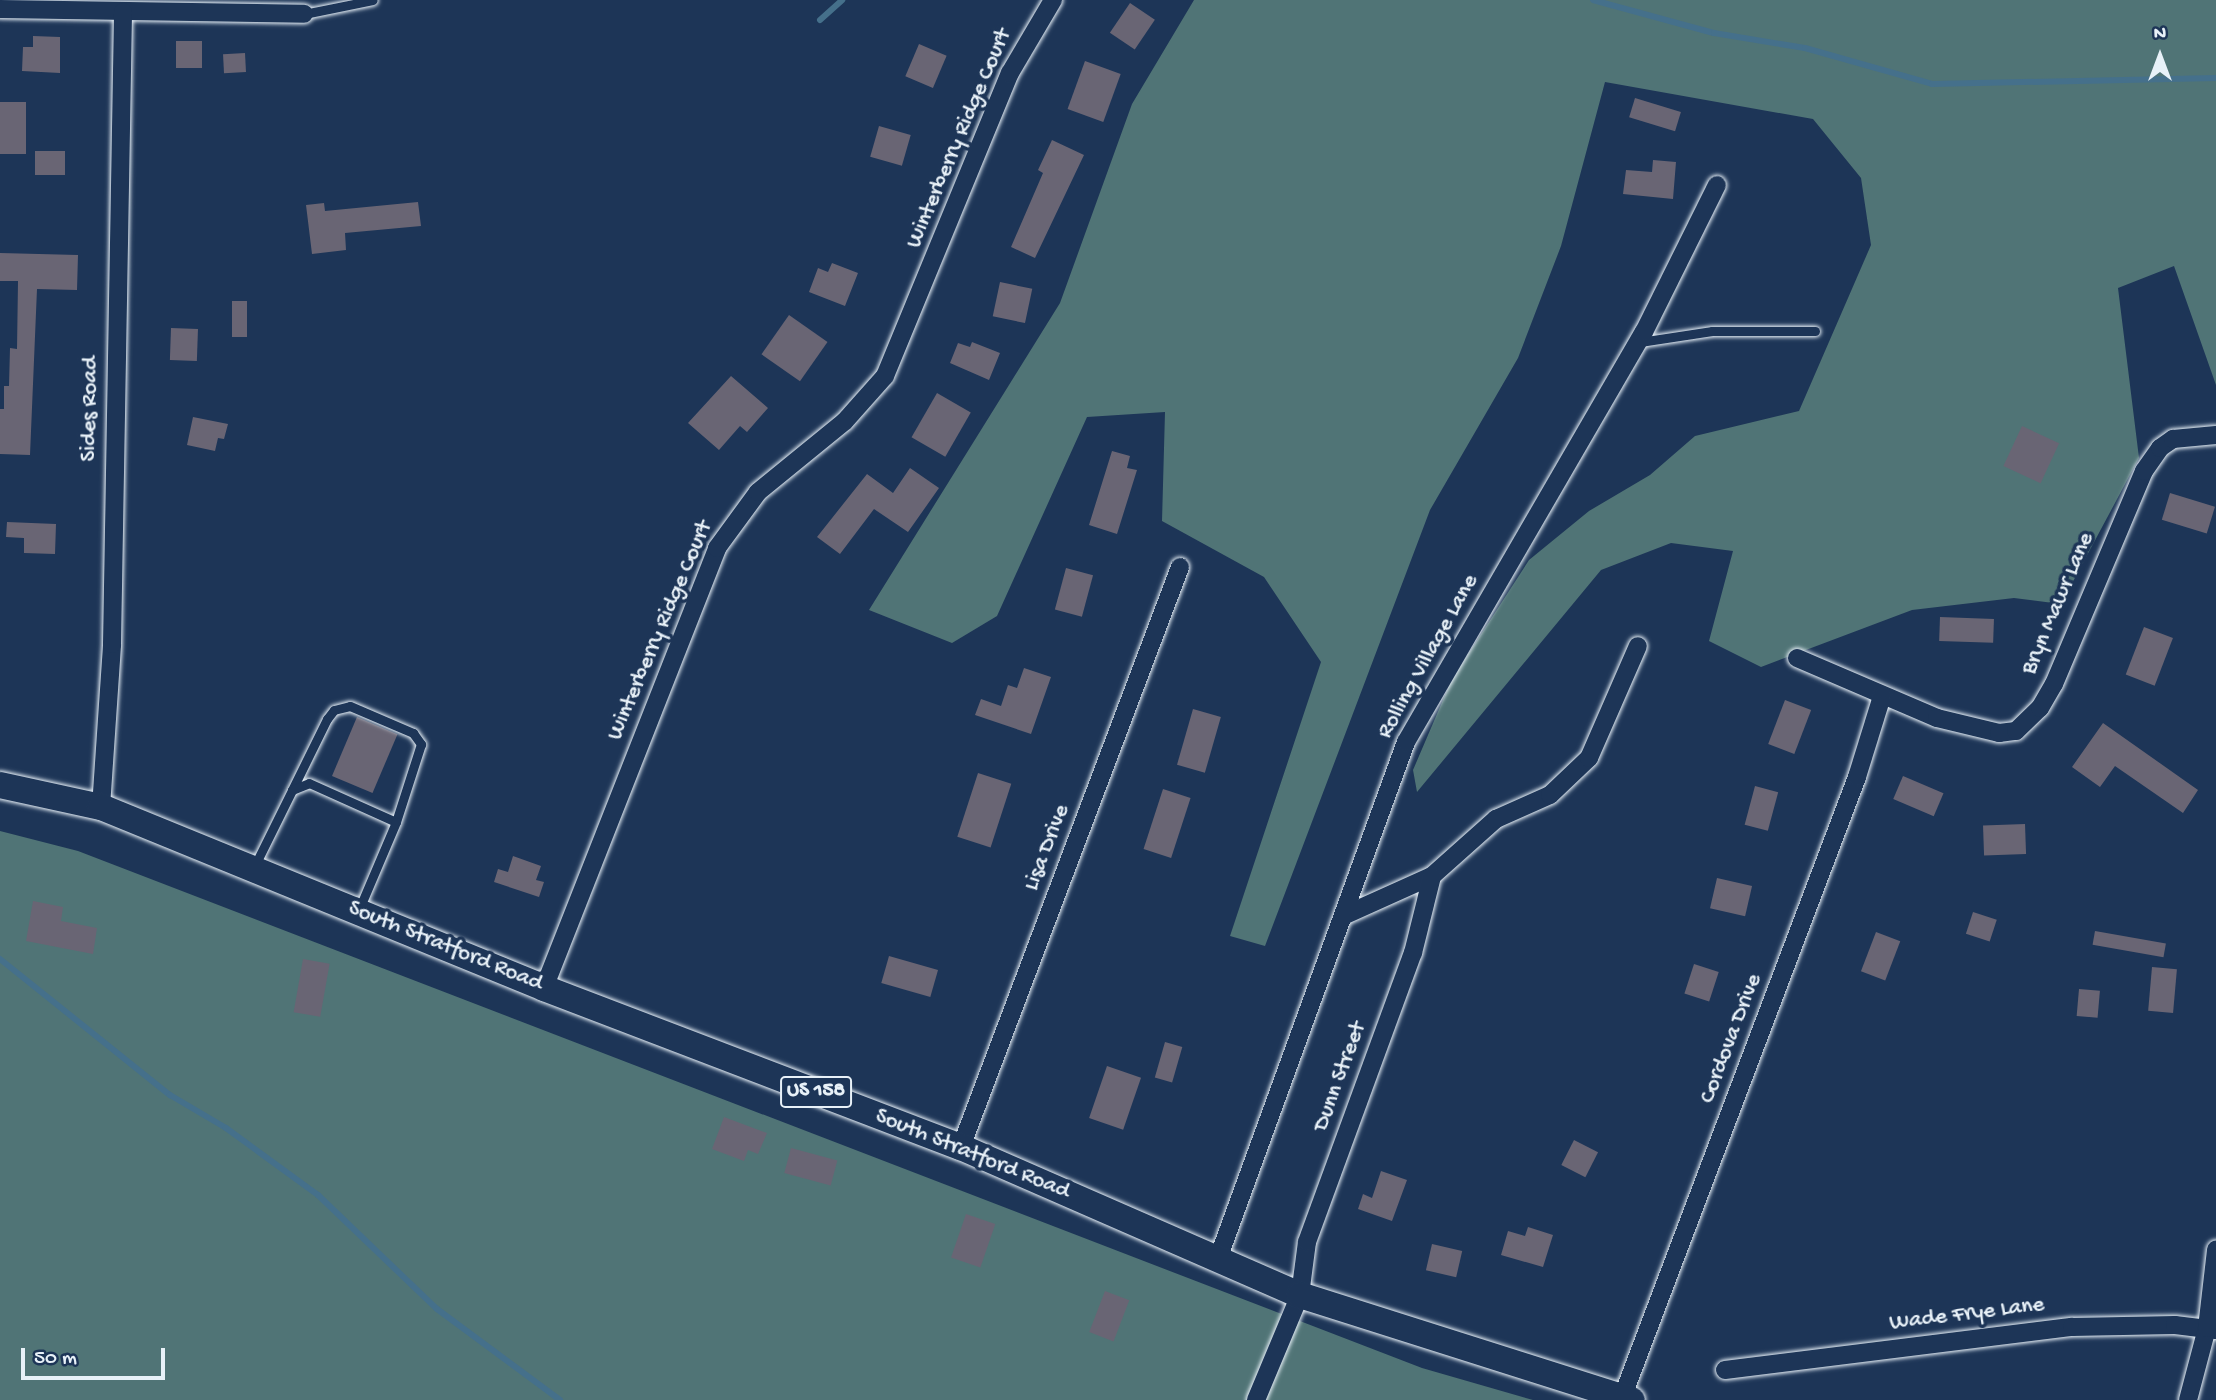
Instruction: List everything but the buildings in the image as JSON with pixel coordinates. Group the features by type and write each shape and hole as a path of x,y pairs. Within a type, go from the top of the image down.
{"main road":[{"name":"South Stratford Road","path":"0,785 101,807 544,988 961,1147 1300,1295 1619,1398"}],"street":[{"name":"Winterberry Ridge Court","path":"544,988 717,548 758,492 845,421 885,376 1010,73 1053,0"},
{"path":"0,9 304,14"},
{"name":"Sides Road","path":"101,807 111,644 123,12"},
{"name":"Rolling Village Lane","path":"1218,1259 1406,742 1638,342 1717,185"},
{"name":"Bryn Mawr Lane","path":"1797,658 1937,718 1999,733 2016,731 2029,722 2054,684 2144,471 2160,448 2173,439 2216,435"},
{"name":"Lisa Drive","path":"961,1147 1180,567"},
{"path":"1343,916 1432,876 1496,819 1550,795 1589,758 1638,646"},
{"name":"Cordova Drive","path":"1619,1398 1852,790 1882,696"},
{"name":"Dunn Street","path":"1256,1400 1300,1295 1307,1242 1413,953 1432,876"},
{"path":"2188,1400 2212,1329 2216,1250"},
{"name":"Wade Frye Lane","path":"1725,1370 2072,1327 2212,1329"}],"lane":[{"path":"304,14 373,0"},
{"path":"1638,342 1712,331 1815,331"},
{"path":"254,869 327,719 334,710 350,706 413,733 421,744 396,822 358,911"},
{"path":"292,790 309,783 396,822"}],"green space":[{"path":"1194,0 2216,0 2216,385 2174,266 2118,288 2139,458 2061,604 2014,598 1912,610 1761,667 1709,641 1733,551 1671,543 1601,570 1417,792 1413,770 1452,679 1529,560 1589,511 1650,475 1695,436 1799,411 1871,245 1861,178 1813,119 1605,82 1561,246 1518,358 1430,510 1265,946 1230,936 1321,662 1264,577 1162,521 1165,412 1087,417 997,616 952,643 869,610 1060,303 1132,104"},
{"path":"0,831 78,851 1422,1368 1533,1400 0,1400"}],"waterway":[{"path":"820,20 842,0"},
{"path":"1593,0 1714,33 1805,48 1932,84 2216,78"},
{"path":"0,959 170,1095 226,1128 318,1195 437,1309 560,1400"}]}
